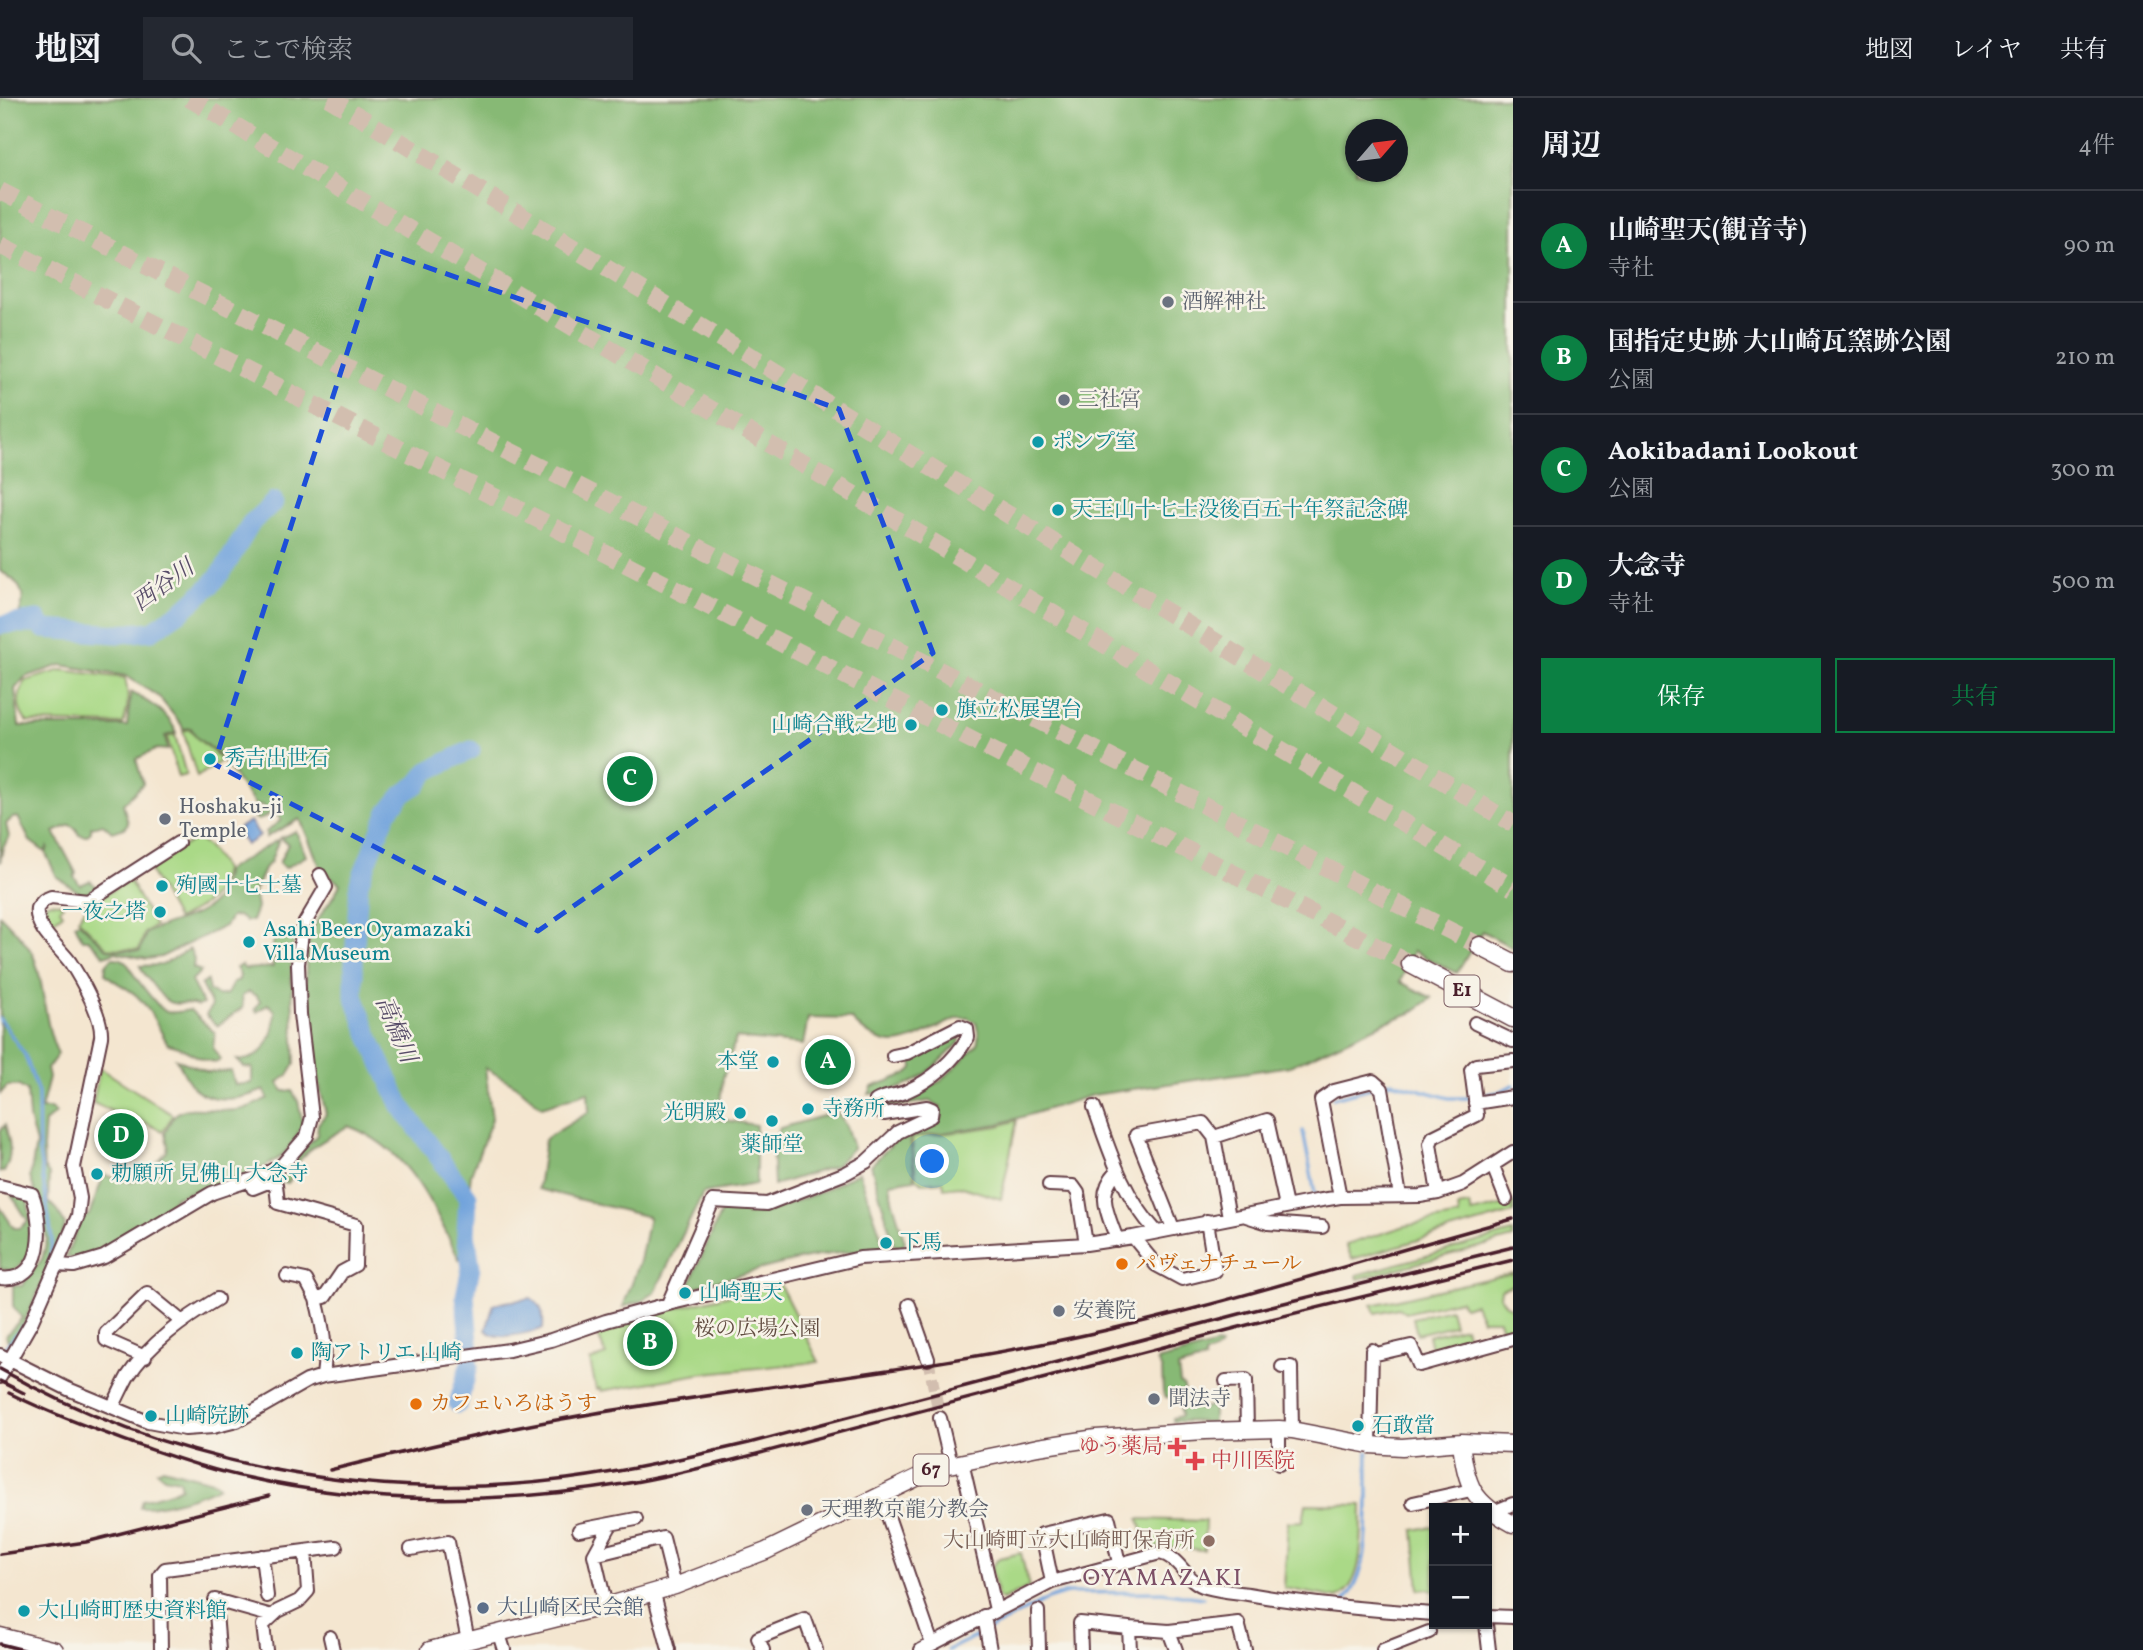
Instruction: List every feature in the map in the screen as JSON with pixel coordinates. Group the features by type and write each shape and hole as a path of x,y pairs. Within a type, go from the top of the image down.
{"highway":[{"name":"E1","path":"1480,946 1513,963"},
{"name":"E1","path":"1411,964 1513,1018"}],"main road":[{"name":"67","path":"430,1650 653,1594 758,1554 928,1472 957,1463 1096,1438 1247,1430 1286,1429 1370,1445 1402,1447 1461,1442 1513,1444"},
{"path":"1461,1442 1471,1490 1493,1512 1513,1524"},
{"path":"0,1636 55,1650"}],"street":[{"path":"0,1377 3,1354 31,1323 78,1216 80,1198 74,1167 102,1029 71,962 36,914 40,903 51,897 88,901 178,843"},
{"path":"57,1265 74,1266 104,1257 212,1193 259,1177 282,1164 307,1136 311,1127 311,1098 300,1014 298,964 303,926 326,887 320,875"},
{"path":"1475,1023 1513,1041"},
{"path":"668,1304 713,1201 767,1204 866,1162 898,1132 931,1116 932,1110 927,1107 884,1114 878,1110 876,1101 906,1092 934,1076 962,1048 968,1037 967,1029 960,1026 907,1053 893,1056"},
{"path":"1438,1194 1430,1143 1433,1137 1477,1115 1471,1070 1476,1065 1513,1060"},
{"path":"1340,1197 1321,1100 1334,1091 1373,1081 1382,1089 1400,1196"},
{"path":"1475,1103 1513,1097"},
{"path":"1094,1107 1129,1197 1156,1231"},
{"path":"1214,1138 1267,1120 1286,1206"},
{"path":"1173,1228 1136,1136 1203,1123 1214,1138 1229,1217"},
{"path":"3,1354 68,1389 148,1422 200,1429 237,1421 307,1381 323,1376 509,1350 668,1304 860,1258 1086,1244 1340,1197 1438,1194 1463,1184 1513,1152"},
{"path":"1493,1166 1506,1199"},
{"path":"1117,1171 1108,1181 1104,1192 1117,1240"},
{"path":"240,1184 252,1188 268,1182 276,1185 278,1203 356,1225 355,1265 342,1272 326,1297 316,1299"},
{"path":"1049,1185 1073,1186 1078,1194 1086,1244"},
{"path":"0,1186 32,1194 40,1236 37,1253 26,1271 16,1276 0,1278"},
{"path":"1243,1214 1268,1223 1322,1227"},
{"path":"1133,1237 1156,1265 1181,1279 1215,1271 1207,1222"},
{"path":"287,1276 306,1280 316,1299 324,1330 326,1356 323,1376"},
{"path":"145,1357 106,1340 106,1333 147,1293 180,1321"},
{"path":"113,1406 129,1375 145,1357 180,1321 217,1299"},
{"path":"909,1305 928,1359"},
{"path":"1370,1445 1372,1352 1411,1346 1419,1366 1513,1339"},
{"path":"1279,1464 1286,1429 1291,1367 1282,1367"},
{"path":"1226,1381 1246,1380 1247,1430"},
{"path":"940,1418 957,1463 988,1622 990,1650"},
{"path":"1413,1503 1471,1490"},
{"path":"881,1496 926,1647 988,1622 1052,1582 1160,1553 1170,1557 1192,1580 1206,1587 1295,1602 1389,1613 1429,1614"},
{"path":"1493,1512 1513,1504"},
{"path":"579,1530 636,1519"},
{"path":"1052,1582 1042,1534 1109,1519 1119,1563"},
{"path":"606,1606 594,1555 611,1524"},
{"path":"594,1555 663,1538 675,1586"},
{"path":"411,1549 448,1542 468,1641"},
{"path":"161,1650 160,1575 163,1571 336,1547"},
{"path":"267,1650 263,1625 272,1616 306,1595 309,1587 305,1551"},
{"path":"262,1556 267,1596"},
{"path":"653,1594 669,1650"},
{"path":"219,1650 215,1600 272,1616"},
{"path":"1038,1611 1039,1650"},
{"path":"1492,1616 1513,1617"},
{"path":"763,1650 758,1638 804,1619 816,1650"},
{"path":"1081,1650 1080,1623 1169,1631 1238,1623 1245,1650"},
{"path":"1129,1628 1130,1650"},
{"path":"1487,1629 1489,1650"},
{"path":"1169,1631 1176,1650"},
{"path":"1384,1650 1429,1632"},
{"path":"499,1634 504,1650"}],"highlighted area":[{"path":"380,251 839,409 933,653 538,931 214,764"}],"green space":[{"path":"0,98 1513,98 1513,948 1482,931 1457,973 1413,951 1400,982 1432,998 1411,1013 1290,1066 1093,1095 999,1124 910,1138 915,1179 890,1183 905,1242 900,1248 894,1245 871,1165 900,1136 932,1122 941,1107 930,1101 882,1108 880,1103 912,1094 941,1081 977,1045 979,1035 976,1023 968,1018 959,1018 904,1042 880,1040 866,1033 851,1019 808,1018 803,1045 736,1038 723,1078 718,1119 756,1125 756,1184 703,1193 655,1292 642,1301 623,1307 640,1261 649,1217 538,1189 545,1139 589,1112 588,1092 542,1107 517,1086 485,1068 492,1119 471,1174 464,1232 465,1249 459,1259 429,1199 403,1164 369,1136 348,1126 308,1151 298,1163 288,1183 283,1183 278,1177 317,1135 318,1124 326,1114 309,1022 306,971 312,931 340,884 321,869 300,819 266,837 266,832 281,820 273,810 264,818 255,818 265,808 263,805 256,806 218,754 197,738 191,728 183,729 159,697 126,676 61,665 25,677 15,689 19,726 127,726 131,692 164,714 176,733 165,736 168,750 157,749 136,759 143,784 123,804 128,823 125,828 112,832 103,824 91,827 91,832 86,836 79,835 70,825 54,832 80,885 90,881 97,887 83,895 57,877 46,854 48,846 45,852 30,841 18,817 12,818 6,824 9,837 3,847 0,863 0,622 19,614 22,607 20,588 0,571"},
{"path":"61,670 125,678 128,701 123,724 27,722 19,702 25,681"},
{"path":"190,729 221,761 197,777 183,731"},
{"path":"175,735 186,775 178,777 167,737"},
{"path":"296,831 306,856 285,868 279,863 288,844 280,838"},
{"path":"196,838 208,847 224,869 222,880 208,901 177,920 149,869"},
{"path":"279,839 254,892 257,908 252,921 238,916 231,917 225,926 161,957 147,959 115,952 105,956 88,939 82,939 75,924 79,922 107,949 140,951 146,933 197,914 208,907 222,887 225,871"},
{"path":"129,880 155,926 145,932 139,950 107,948 78,919 87,906"},
{"path":"49,902 63,905 60,909 63,913 48,925 42,913"},
{"path":"0,915 32,953 40,977 49,1029 58,1054 47,1069 49,1078 41,1109 50,1109 56,1113 45,1122 44,1168 49,1174 48,1202 57,1209 65,1225 58,1248 13,1347 5,1336 22,1318 13,1306 13,1285 22,1286 42,1259 47,1240 42,1213 30,1177 36,1144 29,1118 27,1091 19,1086 7,1086 0,1094"},
{"path":"289,934 294,936 291,963 295,1064 289,1074 278,1083 283,1091 292,1091 298,1101 303,1125 291,1145 272,1163 260,1169 175,1197 163,1213 135,1228 100,1254 77,1259 66,1257 81,1219 89,1215 104,1175 130,1182 145,1177 167,1151 165,1133 176,1114 188,1109 231,1111 268,1098 264,1090 228,1099 210,1097 191,1085 176,1059 208,1072 231,1071 235,1085 252,1083 252,1068 244,1067 237,1060 254,1057 261,1052 270,1038 275,1011 268,1004 257,1012 255,1010 260,1001 249,992 242,996 243,1007 217,1026 206,1015 212,1006 201,985 207,981 209,991 218,996 227,994 233,983 239,980 240,975 236,968 241,965 245,969 273,967 272,947 275,937"},
{"path":"190,949 194,959 193,968 201,971 191,981 203,1004 198,1006 166,1000 140,966 162,965"},
{"path":"112,958 125,961 146,991 164,1010 190,1010 215,1033 213,1048 220,1059 217,1062 210,1061 168,1044 142,1001 105,973 106,965"},
{"path":"958,1034 960,1042 920,1078 897,1089 869,1094 872,1087 907,1074 913,1068 912,1057"},
{"path":"100,1068 173,1115 163,1131 93,1103"},
{"path":"837,1112 846,1126 853,1148 835,1166 774,1185 772,1142 780,1128"},
{"path":"1017,1120 1001,1199 959,1186 944,1188 943,1181 922,1183 916,1177 912,1138 999,1126"},
{"path":"5,1125 10,1154 4,1172 0,1172 0,1131"},
{"path":"859,1172 886,1250 861,1250 811,1257 687,1289 722,1210 776,1209 823,1191"},
{"path":"11,1194 27,1196 31,1222 34,1223 30,1256 13,1271 0,1268 0,1207 14,1228 20,1228 28,1221"},
{"path":"1513,1203 1513,1213 1352,1259 1346,1245 1405,1226 1459,1216 1458,1207 1469,1205 1472,1213"},
{"path":"1513,1232 1513,1238 1358,1279 1357,1275"},
{"path":"1513,1273 1513,1285 1501,1289 1500,1296 1506,1305 1513,1308 1513,1334 1504,1335 1499,1320 1482,1320 1475,1304 1463,1307 1460,1300 1406,1313 1398,1308 1375,1313 1372,1305"},
{"name":"桜の広場公園","path":"779,1283 819,1362 705,1373 601,1391 601,1388 596,1389 590,1361 606,1355 596,1331 627,1320"},
{"path":"1450,1309 1454,1325 1417,1334 1413,1318"},
{"path":"1465,1327 1469,1343 1432,1352 1428,1336"},
{"path":"1217,1345 1219,1348 1205,1355 1205,1360 1178,1368 1180,1383 1184,1387 1185,1403 1198,1409 1210,1406 1213,1409 1213,1422 1173,1421 1173,1418 1181,1416 1180,1398 1166,1397 1163,1392 1162,1370 1157,1361"},
{"path":"163,1468 216,1482 219,1486 181,1500 140,1507 142,1500 181,1487 179,1480 164,1477 157,1471"},
{"path":"1306,1504 1362,1505 1357,1569 1353,1581 1337,1598 1284,1588 1288,1522 1303,1521"},
{"path":"1139,1519 1205,1521 1204,1550 1147,1548"},
{"path":"1429,1527 1429,1589 1419,1590 1414,1530"},
{"path":"1021,1553 1029,1587 1003,1600 998,1598 991,1568 999,1558"}],"water":[{"path":"250,821 260,836 246,845 236,830"},
{"path":"531,1298 542,1311 543,1329 505,1336 497,1336 486,1330 494,1304"}],"waterway":[{"name":"西谷川","path":"0,625 38,620 44,629 119,634 152,631 183,610 211,585 222,572 252,522 274,502"},
{"name":"西谷川","path":"0,631 37,632 44,629"},
{"name":"高橋川","path":"470,1354 465,1296 471,1267 466,1234 468,1197 401,1106 354,996 354,961 359,883 387,813 428,771 471,750"},
{"path":"0,1019 25,1055 38,1093 39,1152 52,1240 49,1268"},
{"path":"1384,1083 1392,1082 1449,1098 1471,1098"},
{"path":"1478,1096 1499,1092 1513,1085"},
{"path":"1333,1098 1371,1088"},
{"path":"1303,1131 1315,1194"},
{"path":"1,1352 23,1326"},
{"name":"高橋川","path":"458,1404 469,1366"},
{"path":"1342,1603 1353,1590 1365,1553 1368,1452"},
{"path":"990,1629 1050,1598 1067,1593 1162,1592 1203,1598"},
{"path":"948,1650 983,1633"}],"tunnel":[{"path":"189,98 1513,888"},
{"path":"329,98 1513,824"},
{"path":"0,191 1480,946"},
{"path":"0,245 1411,964"},
{"path":"928,1359 940,1418"}],"railway":[{"path":"330,1470 562,1419 1031,1346 1213,1304 1513,1219"},
{"path":"0,1369 65,1403 133,1431 203,1453 274,1470 347,1481 420,1486 494,1485 613,1472 749,1443 1247,1312 1513,1247"},
{"path":"9,1393 55,1414 205,1467 295,1487 436,1499 577,1491 705,1467 1251,1324 1513,1260"},
{"path":"0,1381 24,1393"},
{"path":"0,1554 86,1542 269,1496"},
{"path":"0,1644 24,1650"}],"place":[{"name":"酒解神社","path":"1168,302"},
{"name":"三社宮","path":"1064,400"},
{"name":"ポンプ室","path":"1038,442"},
{"name":"天王山十七士没後百五十年祭記念碑","path":"1058,510"},
{"name":"旗立松展望台","path":"942,710"},
{"name":"山崎合戦之地","path":"911,725"},
{"name":"秀吉出世石","path":"210,759"},
{"name":"Aokibadani Lookout","path":"630,779"},
{"name":"Hoshaku-ji Temple","path":"165,819"},
{"name":"殉國十七士墓","path":"162,886"},
{"name":"一夜之塔","path":"160,912"},
{"name":"Asahi Beer Oyamazaki Villa Museum","path":"249,942"},
{"name":"本堂","path":"773,1062"},
{"name":"山崎聖天(観音寺)","path":"828,1062"},
{"name":"寺務所","path":"808,1109"},
{"name":"光明殿","path":"740,1113"},
{"name":"薬師堂","path":"772,1121"},
{"name":"大念寺","path":"121,1136"},
{"name":"勅願所 見佛山 大念寺","path":"97,1174"},
{"name":"下馬","path":"886,1243"},
{"name":"パヴェナチュール","path":"1122,1264"},
{"name":"山崎聖天","path":"685,1293"},
{"name":"安養院","path":"1059,1311"},
{"name":"国指定史跡 大山崎瓦窯跡公園","path":"650,1343"},
{"name":"陶アトリエ 山崎","path":"297,1353"},
{"name":"聞法寺","path":"1154,1399"},
{"name":"カフェいろはうす","path":"416,1404"},
{"name":"山崎院跡","path":"151,1416"},
{"name":"石敢當","path":"1358,1426"},
{"name":"ゆう薬局","path":"1177,1447"},
{"name":"中川医院","path":"1195,1461"},
{"name":"天理教京龍分教会","path":"807,1510"},
{"name":"大山崎町立大山崎町保育所","path":"1209,1541"},
{"name":"大山崎区民会館","path":"483,1608"},
{"name":"大山崎町歴史資料館","path":"24,1611"}],"district":[{"name":"OYAMAZAKI","path":"1163,1579"}]}
